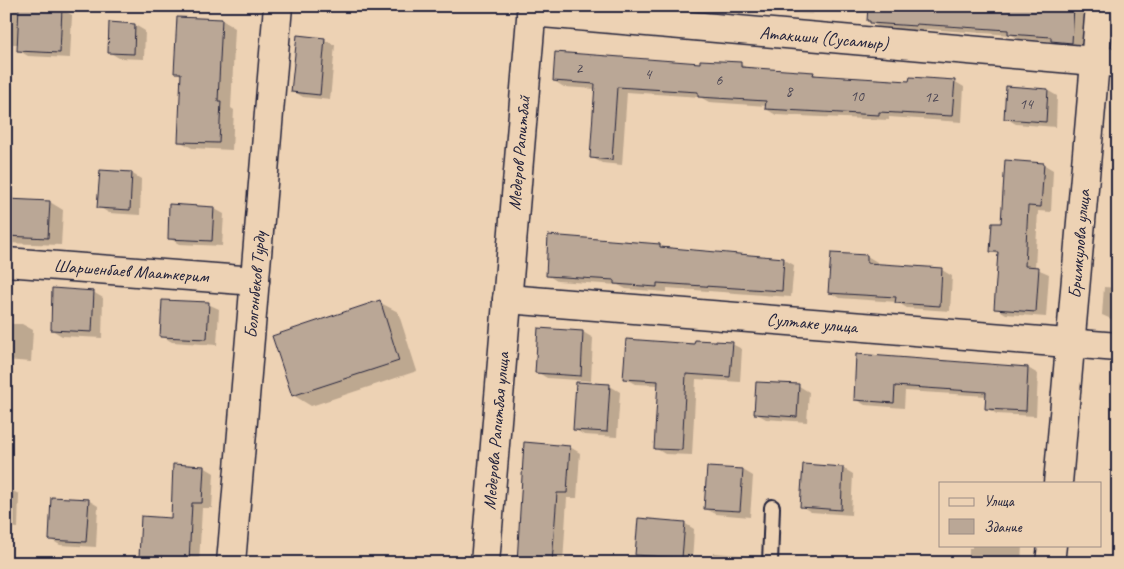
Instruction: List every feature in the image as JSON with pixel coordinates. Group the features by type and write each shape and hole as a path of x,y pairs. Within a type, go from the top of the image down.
{"street":[{"name":"Болгонбеков Турду","path":"231,563 278,6"},
{"name":"Бримкулова улица","path":"1058,482 1070,343 1106,62 1100,6"},
{"name":"Атакиши (Сусамыр)","path":"531,9 1106,62"},
{"name":"Медеров Рапитбай","path":"507,299 531,9"},
{"name":"Шаршенбаев Мааткерим","path":"6,262 255,281"},
{"name":"Султаке улица","path":"507,299 1118,347"},
{"name":"Медерова Рапитбая улица","path":"485,563 507,299"},
{"path":"1050,563 1052,546"}],"lane":[{"path":"770,563 772,507"}],"building":[{"path":"19,6 62,8 60,53 17,51"},
{"path":"868,6 1074,6 1072,43 1051,41 1051,37 1008,34 1008,30 870,23 870,21 867,21"},
{"path":"177,17 222,19 218,101 221,101 219,143 178,142 181,73 174,73"},
{"path":"109,22 135,24 134,54 108,53"},
{"path":"297,35 325,38 320,95 291,92"},
{"path":"555,52 700,63 700,60 741,62 741,67 814,72 813,75 909,81 910,77 955,80 952,116 879,112 879,115 765,109 766,101 698,97 698,92 617,87 612,160 590,158 595,84 553,81"},
{"path":"1006,86 1048,89 1046,122 1004,119"},
{"path":"1005,160 1044,163 1041,207 1028,206 1025,266 1039,267 1036,312 994,309 998,252 990,252 992,223 1001,223"},
{"path":"100,170 132,172 130,210 97,208"},
{"path":"7,199 50,201 48,238 6,236"},
{"path":"169,204 214,207 212,241 168,239"},
{"path":"548,235 660,244 660,247 784,258 782,291 657,283 657,287 614,284 614,280 546,276"},
{"path":"831,253 867,255 867,263 942,268 940,306 895,303 896,297 828,293"},
{"path":"52,288 94,291 92,332 51,330"},
{"path":"162,300 209,302 207,339 160,337"},
{"path":"380,300 399,361 292,396 272,336"},
{"path":"538,328 583,331 581,376 535,373"},
{"path":"626,339 694,344 695,340 733,342 730,377 686,374 682,450 654,449 658,381 623,379"},
{"path":"856,354 1028,367 1026,411 985,409 986,392 895,386 894,403 854,400"},
{"path":"576,382 610,384 607,432 573,430"},
{"path":"756,382 799,384 797,417 754,414"},
{"path":"524,442 570,446 567,493 557,493 552,563 517,563"},
{"path":"173,464 204,466 202,503 192,503 189,561 139,558 141,516 171,518"},
{"path":"803,464 843,467 841,510 800,507"},
{"path":"707,467 743,469 740,511 704,509"},
{"path":"51,497 89,499 86,542 49,540"},
{"path":"638,518 685,522 682,558 635,555"}]}
